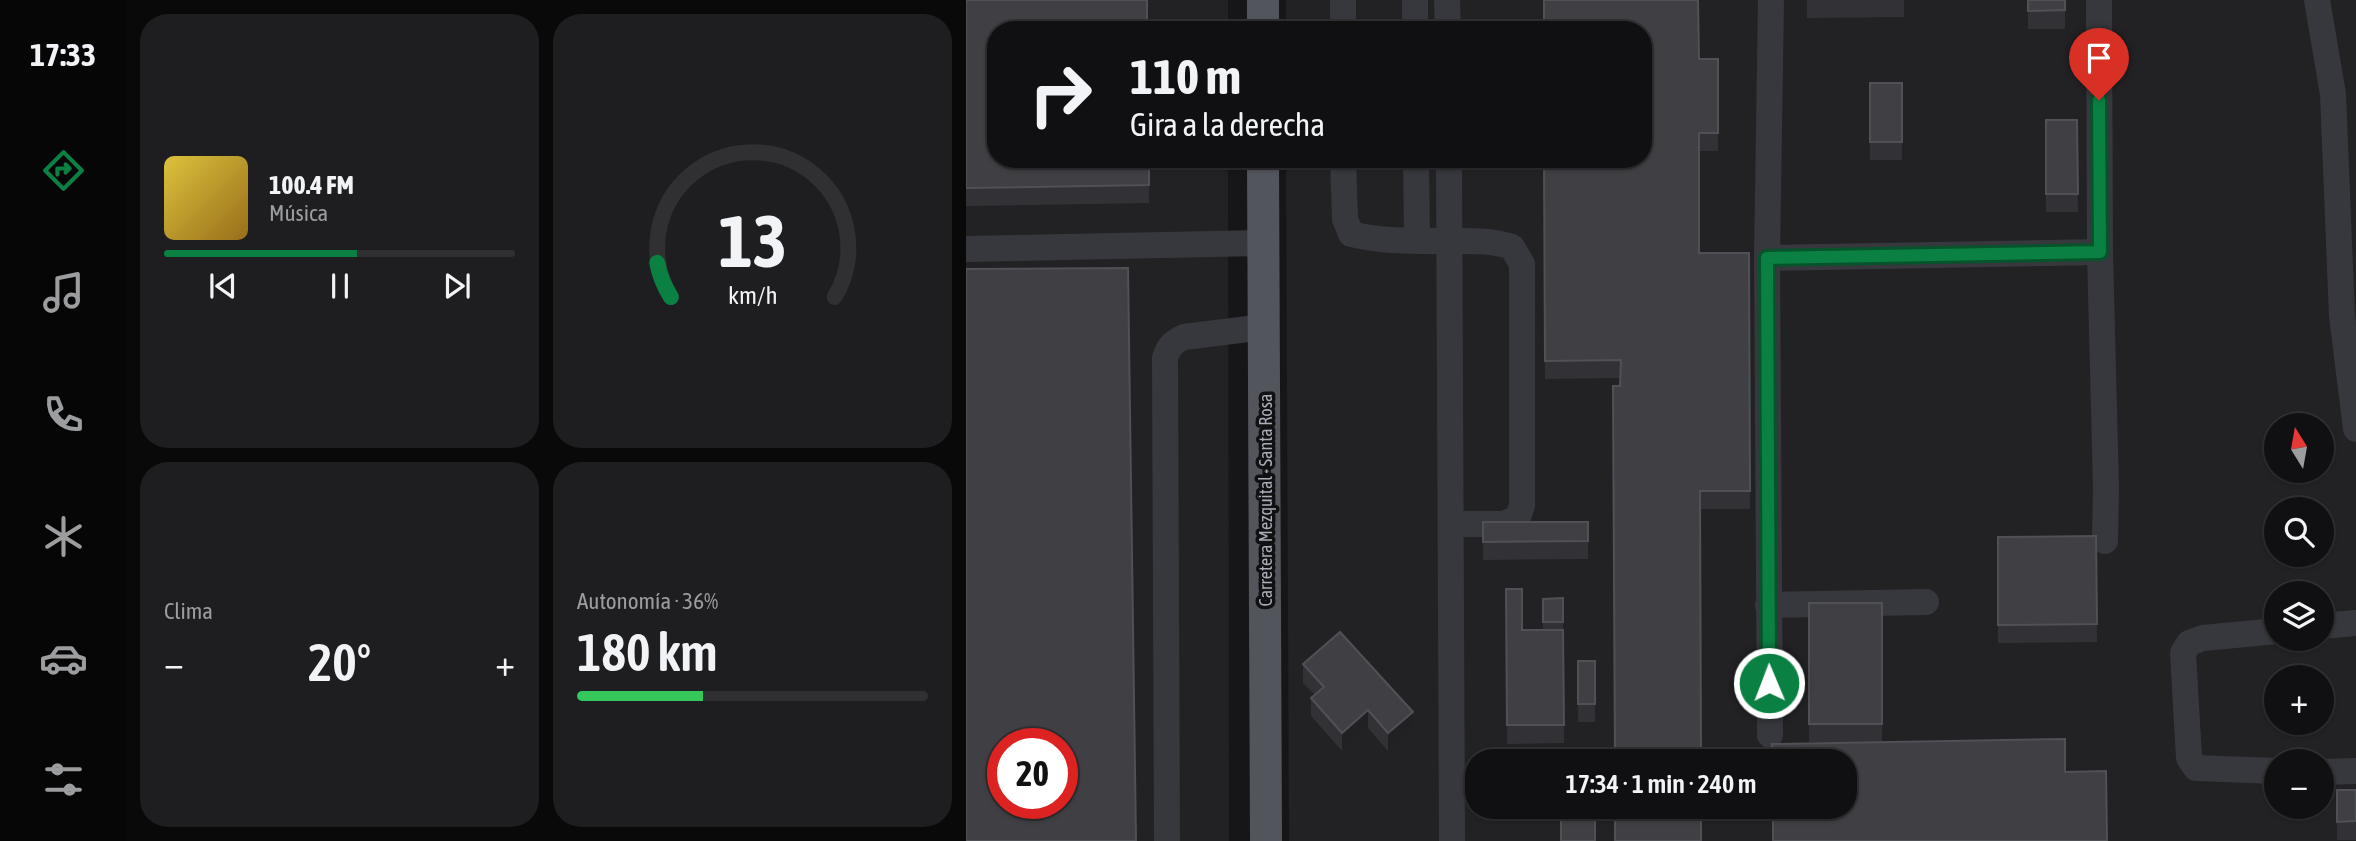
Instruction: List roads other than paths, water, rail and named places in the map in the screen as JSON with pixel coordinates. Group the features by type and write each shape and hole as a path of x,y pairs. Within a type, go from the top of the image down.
{"main road":[{"path":"1262,0 1263,21"},
{"name":"Carretera Mezquital - Santa Rosa","path":"1263,168 1266,841"}],"lane":[{"path":"1343,0 1343,21"},
{"path":"1415,0 1415,21"},
{"path":"1447,0 1448,21"},
{"path":"1770,735 1767,258 1771,0"},
{"path":"2099,0 2105,541"},
{"path":"2317,0 2333,94 2342,316 2356,429"},
{"path":"1343,168 1345,219 1351,234 1368,238 1417,241 1496,241 1512,247 1522,264 1522,505 1518,518 1503,524 1451,524"},
{"path":"1416,168 1417,241"},
{"path":"1449,168 1452,841"},
{"path":"966,249 1263,243"},
{"path":"1767,258 2100,252"},
{"path":"1167,841 1165,358 1168,348 1185,337 1264,327"},
{"path":"1768,605 1926,602"},
{"path":"2334,625 2356,623"},
{"path":"2264,632 2203,638 2189,643 2183,653 2189,758 2196,768 2264,771"},
{"path":"2334,772 2356,771"}]}
